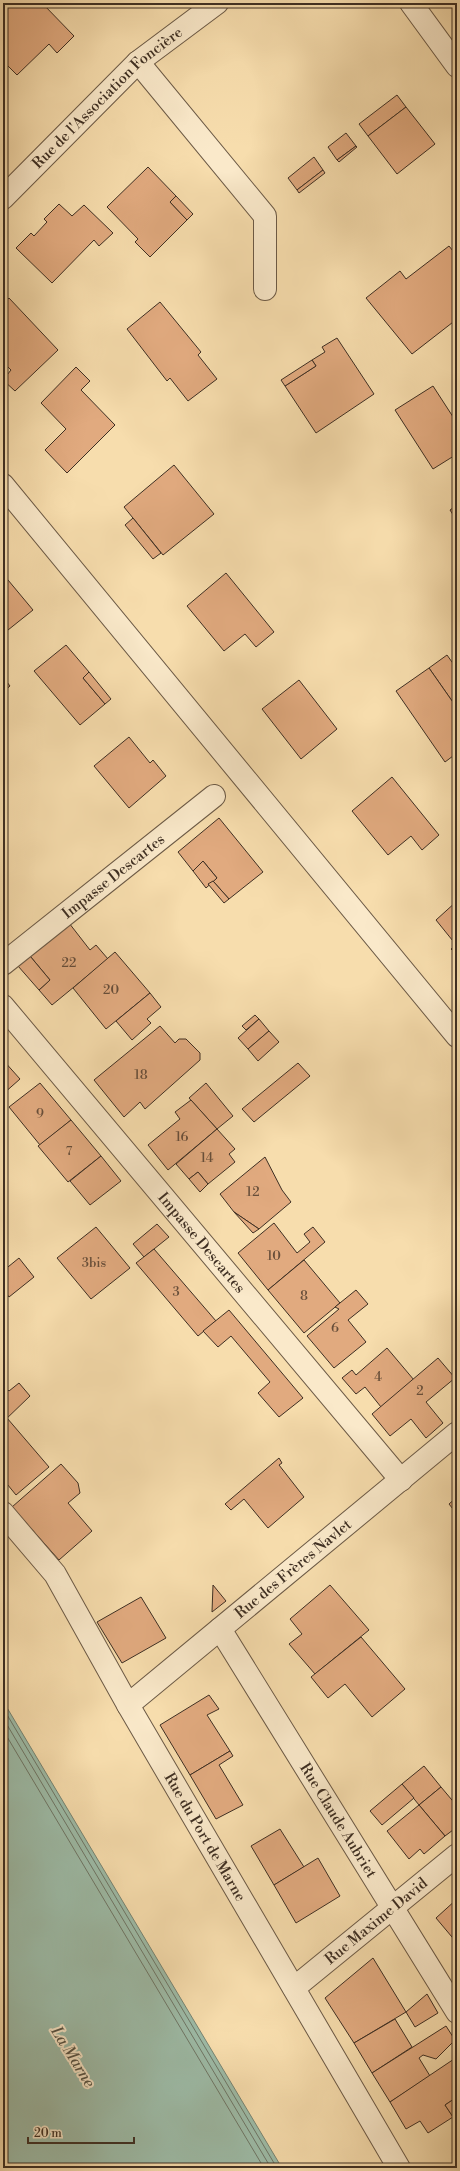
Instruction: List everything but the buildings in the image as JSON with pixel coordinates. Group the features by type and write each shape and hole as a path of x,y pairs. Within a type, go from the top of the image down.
{"street":[{"name":"Rue de l'Association Foncière","path":"3,198 138,62 217,3"},
{"path":"411,3 457,66"},
{"path":"138,62 265,216 265,289"},
{"path":"3,486 457,1036"},
{"name":"Impasse Descartes","path":"6,954 214,796"},
{"name":"Impasse Descartes","path":"3,1006 401,1480"},
{"name":"Rue des Frères Navlet","path":"128,1705 457,1433"},
{"name":"Rue du Port de Marne","path":"3,1513 55,1574 128,1705 398,2168"},
{"name":"Rue Claude Aubriet","path":"220,1629 457,2012"},
{"name":"Rue Maxime David","path":"294,1988 457,1854"}],"water":[{"name":"La Marne","path":"3,1701 282,2168 3,2168"}]}
